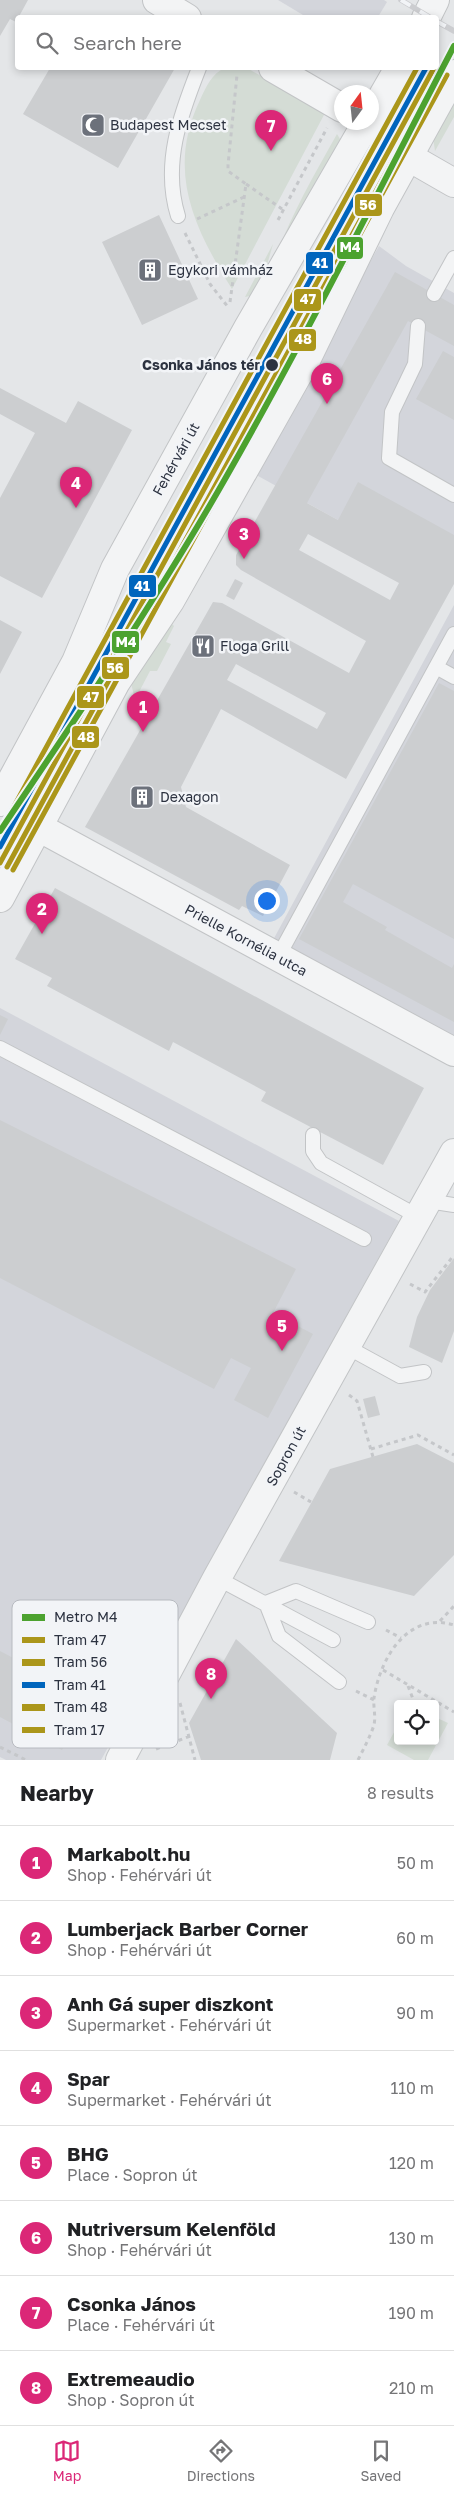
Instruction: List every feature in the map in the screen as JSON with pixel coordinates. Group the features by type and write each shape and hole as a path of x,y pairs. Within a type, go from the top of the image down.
{"street":[{"path":"158,0 182,15"},
{"path":"428,15 435,0"},
{"path":"276,70 334,104"},
{"name":"Fehérvári út","path":"379,100 398,70"},
{"path":"0,898 116,682 170,601 302,367 407,156 454,74"},
{"name":"Fehérvári út","path":"0,802 76,662 115,569 248,328 361,130"},
{"path":"377,130 407,156 454,183"},
{"name":"Prielle Kornélia utca","path":"38,827 454,1052"},
{"name":"Sopron út","path":"178,1651 454,1153"},
{"name":"Sopron út","path":"120,1760 126,1748"}],"lane":[{"path":"180,222 172,198 170,164 176,134 198,70"},
{"path":"434,294 454,258"},
{"path":"418,326 415,364 392,412 388,458 454,495"},
{"path":"278,957 454,634"},
{"path":"436,667 454,677"},
{"path":"0,1048 364,1239"},
{"path":"313,1135 313,1151 321,1163 423,1209 454,1205"},
{"path":"347,1347 400,1376 424,1372"},
{"path":"217,1578 333,1640"},
{"path":"266,1604 296,1591 368,1622"},
{"path":"266,1604 279,1636 338,1682"}],"path":[{"path":"237,74 228,171 282,209"},
{"path":"278,217 334,118"},
{"path":"230,302 246,184"},
{"path":"228,307 210,284 180,222 244,196"},
{"path":"406,1281 425,1292 454,1256"},
{"path":"328,1381 357,1401 373,1457"},
{"path":"360,1411 365,1410"},
{"path":"371,1449 418,1435 454,1455"},
{"path":"291,1491 311,1502"},
{"path":"440,1621 454,1606"},
{"path":"358,1760 368,1742 374,1722 374,1700 383,1670 390,1654 401,1638 418,1626 440,1621 454,1626"},
{"path":"383,1670 454,1712"},
{"path":"408,1686 413,1700"},
{"path":"178,1696 191,1736 196,1760"},
{"path":"178,1741 191,1736"},
{"path":"0,1747 26,1760"}],"shaded area":[{"path":"278,0 384,0 387,2 379,15 303,15"},
{"path":"220,70 250,70 325,113 232,289 206,244 196,221 185,175 185,151 190,126 207,85"},
{"path":"454,95 454,117 435,151 433,137"},
{"path":"337,134 340,139 338,148 273,265 294,214"},
{"path":"273,244 267,265 250,296 245,297"},
{"path":"379,246 406,266 454,293 454,584 251,472"},
{"path":"454,605 454,1041 272,942"},
{"path":"170,622 174,626 166,642 171,644 157,671 150,671 139,692 134,695 130,680"},
{"path":"0,1008 399,1221 178,1621 178,1600 12,1600 12,1748 108,1748 101,1760 6,1760 0,1757"},
{"path":"439,1719 448,1723 439,1740"},
{"path":"394,1732 394,1745 436,1745 428,1760 414,1760 387,1745"}],"building":[{"path":"0,0 28,0 20,15 15,15 15,22 10,19 0,36"},
{"name":"Budapest Mecset","path":"49,70 174,70 118,168 23,114"},
{"name":"Egykori vámház","path":"159,215 198,299 142,325 102,242"},
{"path":"395,272 454,305 454,346 408,321 307,503 338,520 358,482 454,535 454,584 346,779 221,709 181,787 186,807 290,865 263,916 242,906 239,910 85,827 213,602 222,603 349,673 366,641 241,570 236,565 236,555","holes":["308,534 399,583 390,600 299,550","236,664 326,713 317,729 227,680"]},
{"path":"443,351 454,357 454,420 416,399"},
{"path":"0,388 66,423 78,401 132,430 42,598 0,576 0,498 35,433 0,414"},
{"path":"235,579 243,583 234,600 226,596"},
{"path":"0,620 22,632 0,674"},
{"path":"439,683 454,691 454,939 353,884 343,902 387,927 385,930 452,968 454,964 454,1022 299,939"},
{"path":"55,888 424,1088 383,1165 261,1101 266,1092 173,1042 169,1051 47,986 52,978 15,959"},
{"path":"0,1015 8,1019 0,1035"},
{"path":"0,1120 296,1269 273,1313 313,1334 268,1418 234,1400 251,1368 231,1358 214,1389 0,1278"},
{"path":"454,1258 454,1331 442,1363 409,1347 417,1317 430,1290"},
{"path":"375,1396 380,1415 368,1418 363,1399"},
{"path":"417,1444 454,1463 454,1555 414,1596 279,1561 330,1469"},
{"path":"236,1639 337,1733 330,1760 201,1760 189,1723"},
{"path":"0,1651 12,1657 12,1723 0,1717"}],"railway":[{"path":"401,0 426,15"},
{"path":"439,23 454,31"}],"metro line":[{"name":"M4","path":"0,831 139,622 217,493 308,327 454,46"}],"tram line":[{"name":"17","path":"0,832 416,70"},
{"name":"41","path":"0,847 425,70"},
{"name":"47","path":"0,863 433,70"},
{"name":"56","path":"7,867 441,72"},
{"name":"48","path":"13,870 447,75"}],"place":[{"name":"Budapest Mecset","path":"93,125"},
{"name":"Csonka János","path":"271,151"},
{"name":"Egykori vámház","path":"150,270"},
{"name":"Csonka János tér","path":"272,365"},
{"name":"Nutriversum Kelenföld","path":"327,404"},
{"name":"Spar","path":"76,508"},
{"name":"Anh Gá super diszkont","path":"244,559"},
{"name":"Floga Grill","path":"203,646"},
{"name":"Markabolt.hu","path":"143,732"},
{"name":"Dexagon","path":"142,797"},
{"name":"Lumberjack Barber Corner","path":"42,934"},
{"name":"BHG","path":"282,1351"},
{"name":"Extremeaudio","path":"211,1699"}]}
